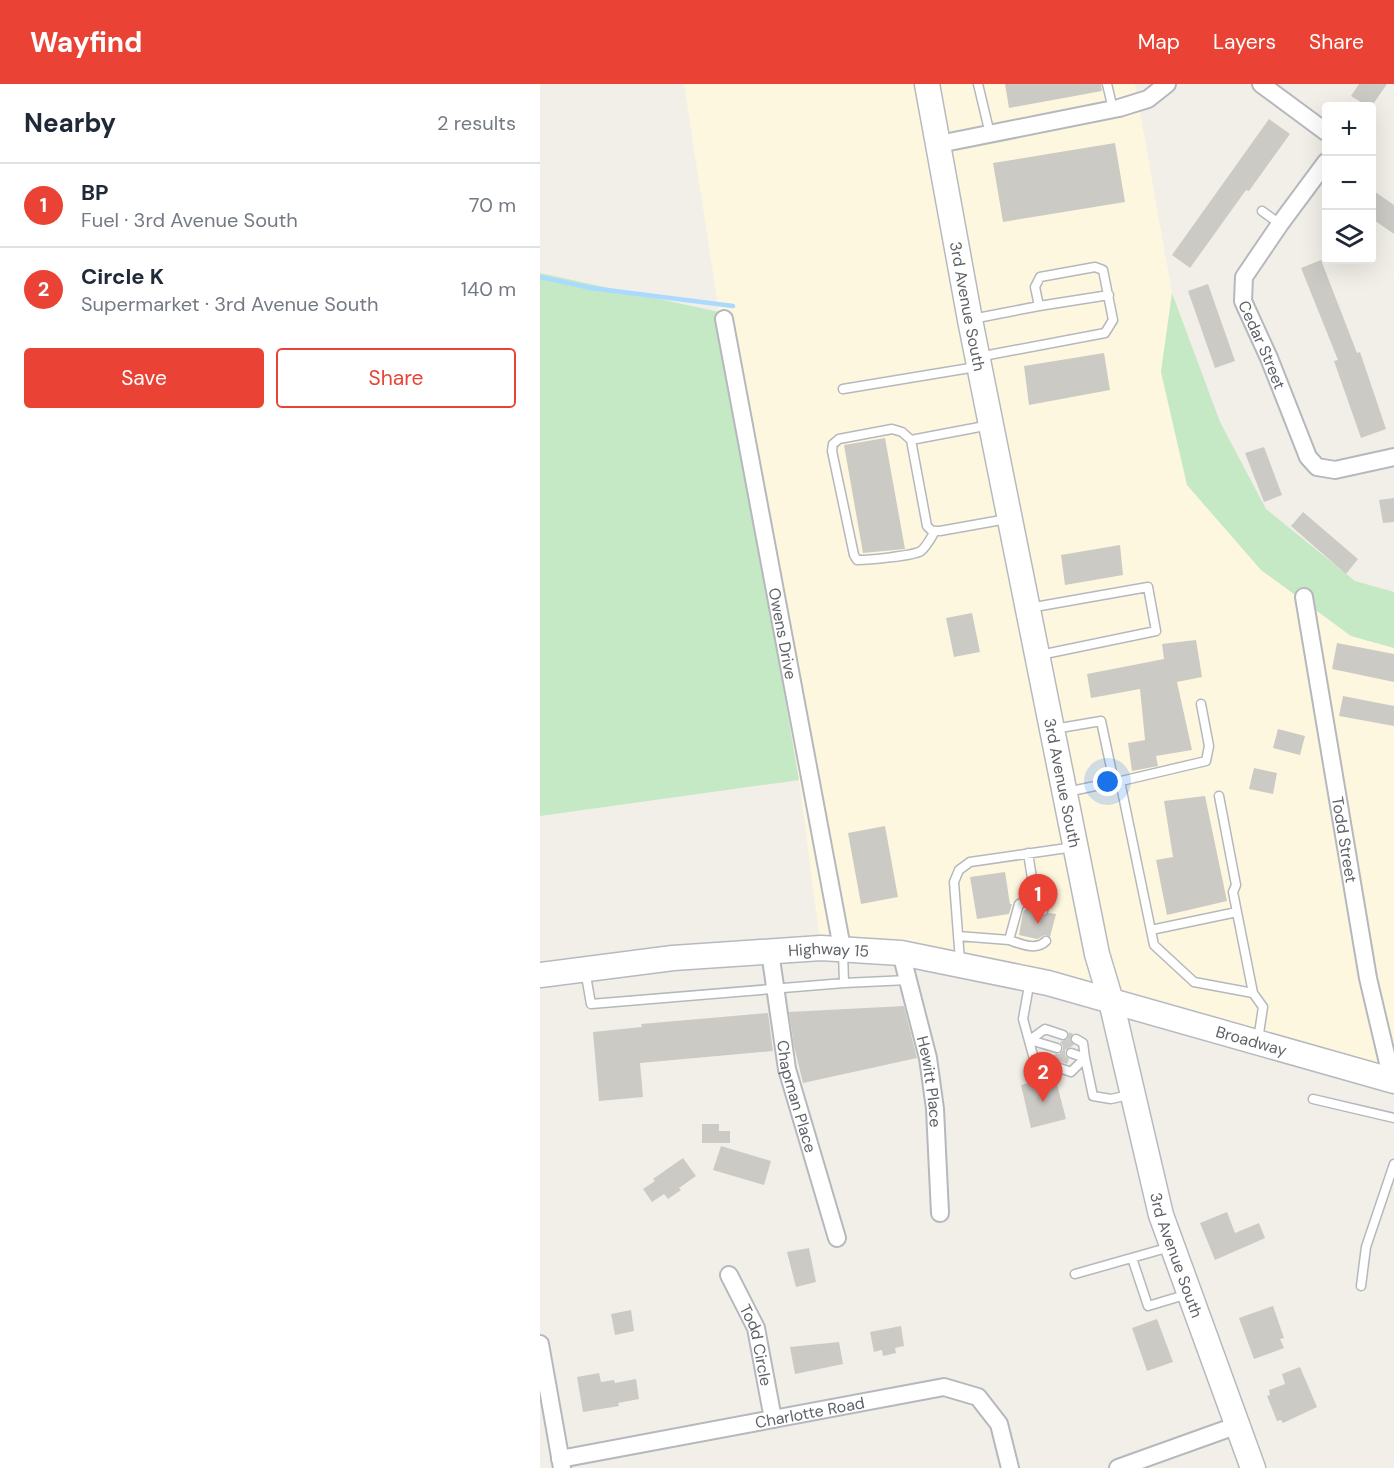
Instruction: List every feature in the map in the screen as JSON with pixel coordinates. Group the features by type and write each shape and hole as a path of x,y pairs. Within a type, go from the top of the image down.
{"main road":[{"name":"3rd Avenue South","path":"927,84 970,320 1096,954 1111,1001 1161,1215 1253,1468"},
{"name":"Highway 15","path":"540,975 673,958 842,948 901,953 1030,980 1111,1001"},
{"name":"Broadway","path":"1111,1001 1393,1082"}],"street":[{"path":"939,144 1113,109 1148,99 1167,84"},
{"path":"1261,84 1322,129"},
{"name":"Cedar Street","path":"1322,167 1244,276 1243,301 1269,358 1308,457 1317,467 1335,470 1394,457"},
{"name":"Owens Drive","path":"724,319 842,948"},
{"name":"Todd Street","path":"1304,597 1368,978 1393,1082"},
{"name":"Chapman Place","path":"770,952 787,1069 837,1238"},
{"name":"Hewitt Place","path":"901,953 928,1058 935,1109 940,1213"},
{"name":"Todd Circle","path":"729,1275 756,1328 773,1419"},
{"path":"540,1344 561,1463"},
{"name":"Charlotte Road","path":"561,1463 773,1419 944,1388 978,1397 999,1424 1010,1468"},
{"path":"1128,1466 1238,1425"}],"lane":[{"path":"978,84 990,134"},
{"path":"1107,84 1113,109"},
{"path":"1262,211 1280,224"},
{"path":"843,389 979,362 1105,333 1111,327 1113,320 1102,270 1095,267 1040,278 1035,287 1039,306"},
{"path":"970,320 1109,295"},
{"path":"911,440 992,425"},
{"path":"935,531 919,553 857,560 832,452 833,444 839,440 892,429 902,432 911,440 927,526 935,531 1011,519"},
{"path":"1028,608 1148,587 1156,631 1037,656"},
{"path":"1064,793 1206,761 1209,746 1201,704"},
{"path":"1051,729 1101,721 1154,945 1194,982 1253,993"},
{"path":"1219,796 1236,885 1233,892 1253,993 1263,1007 1257,1044"},
{"path":"960,966 954,882 959,870 970,862 1075,847"},
{"path":"1028,853 1035,897 1043,911"},
{"path":"1035,897 1052,914"},
{"path":"1009,940 1019,904 1035,897"},
{"path":"1151,930 1237,912"},
{"path":"958,936 1035,943 1042,946 1046,941"},
{"path":"842,948 844,983"},
{"path":"585,970 591,1004 844,983 908,980"},
{"path":"1030,980 1023,1019 1034,1059 1071,1072 1085,1058"},
{"path":"1030,1040 1045,1029 1063,1035"},
{"path":"1076,1039 1083,1042 1093,1096 1111,1099 1133,1094"},
{"path":"1030,1040 1057,1048"},
{"path":"1071,1053 1085,1058"},
{"path":"1313,1099 1394,1118"},
{"path":"1361,1286 1366,1247 1394,1164"},
{"path":"1075,1274 1173,1246"},
{"path":"1132,1258 1148,1306 1190,1294"}],"shaded area":[{"path":"684,84 1135,84 1172,293 1161,372 1187,485 1262,570 1351,636 1394,648 1394,1081 1111,1001 821,948 799,780 719,312"}],"green space":[{"path":"540,273 719,312 799,780 540,816"},
{"path":"1172,293 1220,422 1266,509 1355,581 1394,592 1394,648 1351,636 1261,570 1187,485 1161,372"}],"building":[{"path":"1005,84 1101,84 1102,91 1009,108"},
{"path":"1359,84 1387,84 1374,102 1361,102 1351,96"},
{"path":"1269,119 1290,134 1190,268 1172,255"},
{"path":"1115,143 1125,202 1003,222 993,163"},
{"path":"1376,192 1394,205 1394,234 1376,221"},
{"path":"1321,260 1357,353 1360,352 1386,429 1361,438 1334,361 1338,360 1301,268"},
{"path":"1208,284 1235,361 1215,368 1188,291"},
{"path":"1104,353 1110,390 1029,405 1024,366"},
{"path":"885,438 905,549 863,553 844,445"},
{"path":"1264,447 1282,495 1264,502 1245,453"},
{"path":"1394,498 1394,522 1383,523 1379,500"},
{"path":"1303,512 1358,559 1346,574 1291,526"},
{"path":"1120,545 1123,575 1065,585 1061,555"},
{"path":"972,613 980,652 954,657 946,618"},
{"path":"1196,640 1202,677 1177,682 1192,750 1156,756 1158,766 1132,771 1128,743 1145,740 1140,689 1091,698 1087,674 1164,659 1162,644"},
{"path":"1337,643 1394,654 1394,682 1332,669"},
{"path":"1343,696 1394,706 1394,726 1339,716"},
{"path":"1278,729 1305,736 1300,755 1273,748"},
{"path":"1254,768 1277,773 1273,794 1249,789"},
{"path":"1205,796 1227,901 1167,915 1156,860 1173,857 1164,801"},
{"path":"885,826 898,897 861,904 848,833"},
{"path":"1005,872 1010,904 1012,904 1009,914 977,919 970,877"},
{"path":"1027,908 1035,909 1042,917 1049,913 1056,914 1050,937 1045,935 1037,939 1019,935 1023,912"},
{"path":"904,1006 917,1058 803,1083 789,1012"},
{"path":"768,1013 773,1051 640,1063 643,1097 599,1101 593,1032 642,1027 641,1024"},
{"path":"1069,1032 1073,1034 1070,1040 1074,1045 1065,1050 1065,1055 1069,1059 1067,1064 1053,1059 1055,1054 1063,1050 1060,1042 1068,1039"},
{"path":"1048,1071 1054,1073 1066,1119 1031,1128 1021,1085 1045,1079"},
{"path":"702,1124 719,1124 719,1131 730,1131 730,1143 702,1143"},
{"path":"721,1146 771,1161 764,1185 713,1170"},
{"path":"683,1158 696,1176 668,1199 664,1194 652,1202 643,1189"},
{"path":"1227,1212 1235,1233 1259,1223 1265,1238 1215,1260 1200,1223"},
{"path":"809,1248 816,1282 796,1287 787,1252"},
{"path":"1273,1306 1284,1338 1280,1339 1284,1348 1254,1359 1239,1318"},
{"path":"631,1310 634,1331 615,1335 611,1314"},
{"path":"1157,1319 1173,1362 1147,1371 1132,1328"},
{"path":"901,1326 904,1346 895,1348 896,1353 883,1356 882,1350 874,1352 870,1332"},
{"path":"839,1342 843,1364 795,1374 790,1347"},
{"path":"1300,1367 1317,1407 1283,1423 1281,1420 1277,1421 1267,1396 1270,1395 1269,1390 1285,1384 1282,1374"},
{"path":"599,1373 601,1382 614,1380 615,1383 636,1379 639,1399 618,1403 619,1406 583,1412 577,1377"}],"waterway":[{"path":"540,277 591,288 733,306"}],"place":[{"name":"BP","path":"1038,924"},
{"name":"Circle K","path":"1043,1102"}]}
